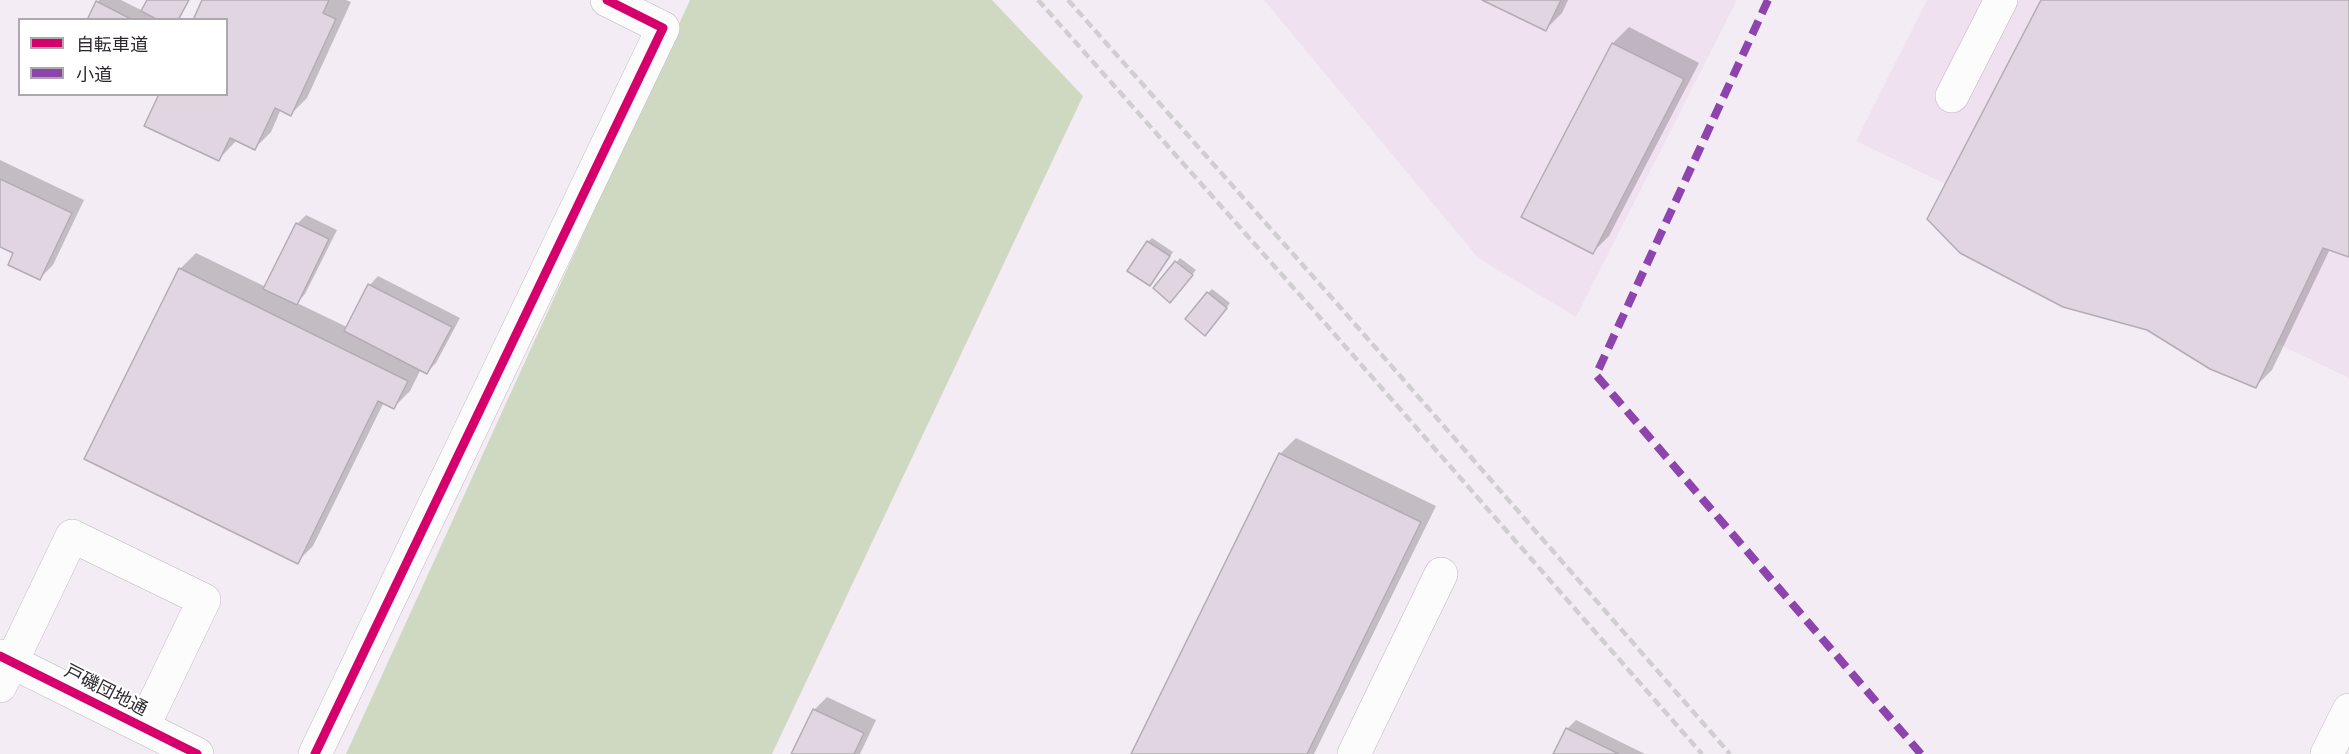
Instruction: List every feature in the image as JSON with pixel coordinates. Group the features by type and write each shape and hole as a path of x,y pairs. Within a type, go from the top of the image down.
{"street":[{"path":"315,754 663,28 608,0"},
{"path":"1952,96 2001,0"},
{"path":"4,668 72,536 204,600 143,727"},
{"path":"1354,754 1441,574"},
{"name":"戸磯団地通","path":"4,668 143,727 197,754"},
{"path":"2327,754 2349,710"}],"shaded area":[{"path":"1264,0 1737,0 1576,317 1478,258"},
{"path":"1927,0 2349,0 2349,378 1856,141"}],"green space":[{"path":"690,0 992,0 1083,96 772,754 346,754"}],"building":[{"path":"147,0 189,0 179,18 154,18 141,11"},
{"path":"202,0 329,0 323,13 336,19 291,116 275,108 255,150 230,138 219,161 144,126 158,96 228,96 228,18 194,18"},
{"path":"1482,0 1561,0 1546,31"},
{"path":"2041,0 2349,0 2349,257 2323,248 2256,388 2210,369 2147,330 2063,307 1960,253 1927,219"},
{"path":"96,1 129,18 88,18"},
{"path":"1612,43 1684,79 1593,254 1521,217"},
{"path":"0,179 72,213 40,280 8,265 13,253 0,247"},
{"path":"296,223 329,239 297,305 263,289"},
{"path":"1147,241 1170,256 1150,286 1127,271"},
{"path":"1175,261 1193,275 1170,303 1153,288"},
{"path":"179,268 408,381 394,409 378,401 298,564 84,459"},
{"path":"368,284 452,327 427,374 344,331"},
{"path":"1207,292 1227,308 1205,336 1185,319"},
{"path":"1279,453 1421,522 1307,754 1131,754"},
{"path":"813,709 864,733 854,754 791,754"},
{"path":"1566,728 1619,754 1553,754"}],"railway":[{"path":"1038,0 1702,754"},
{"path":"1068,0 1340,307 1730,754"}],"marked path":[{"path":"1768,0 1596,375 1921,754"}],"cycle path":[{"path":"315,754 663,28 607,0"},
{"path":"0,656 197,754"}]}
